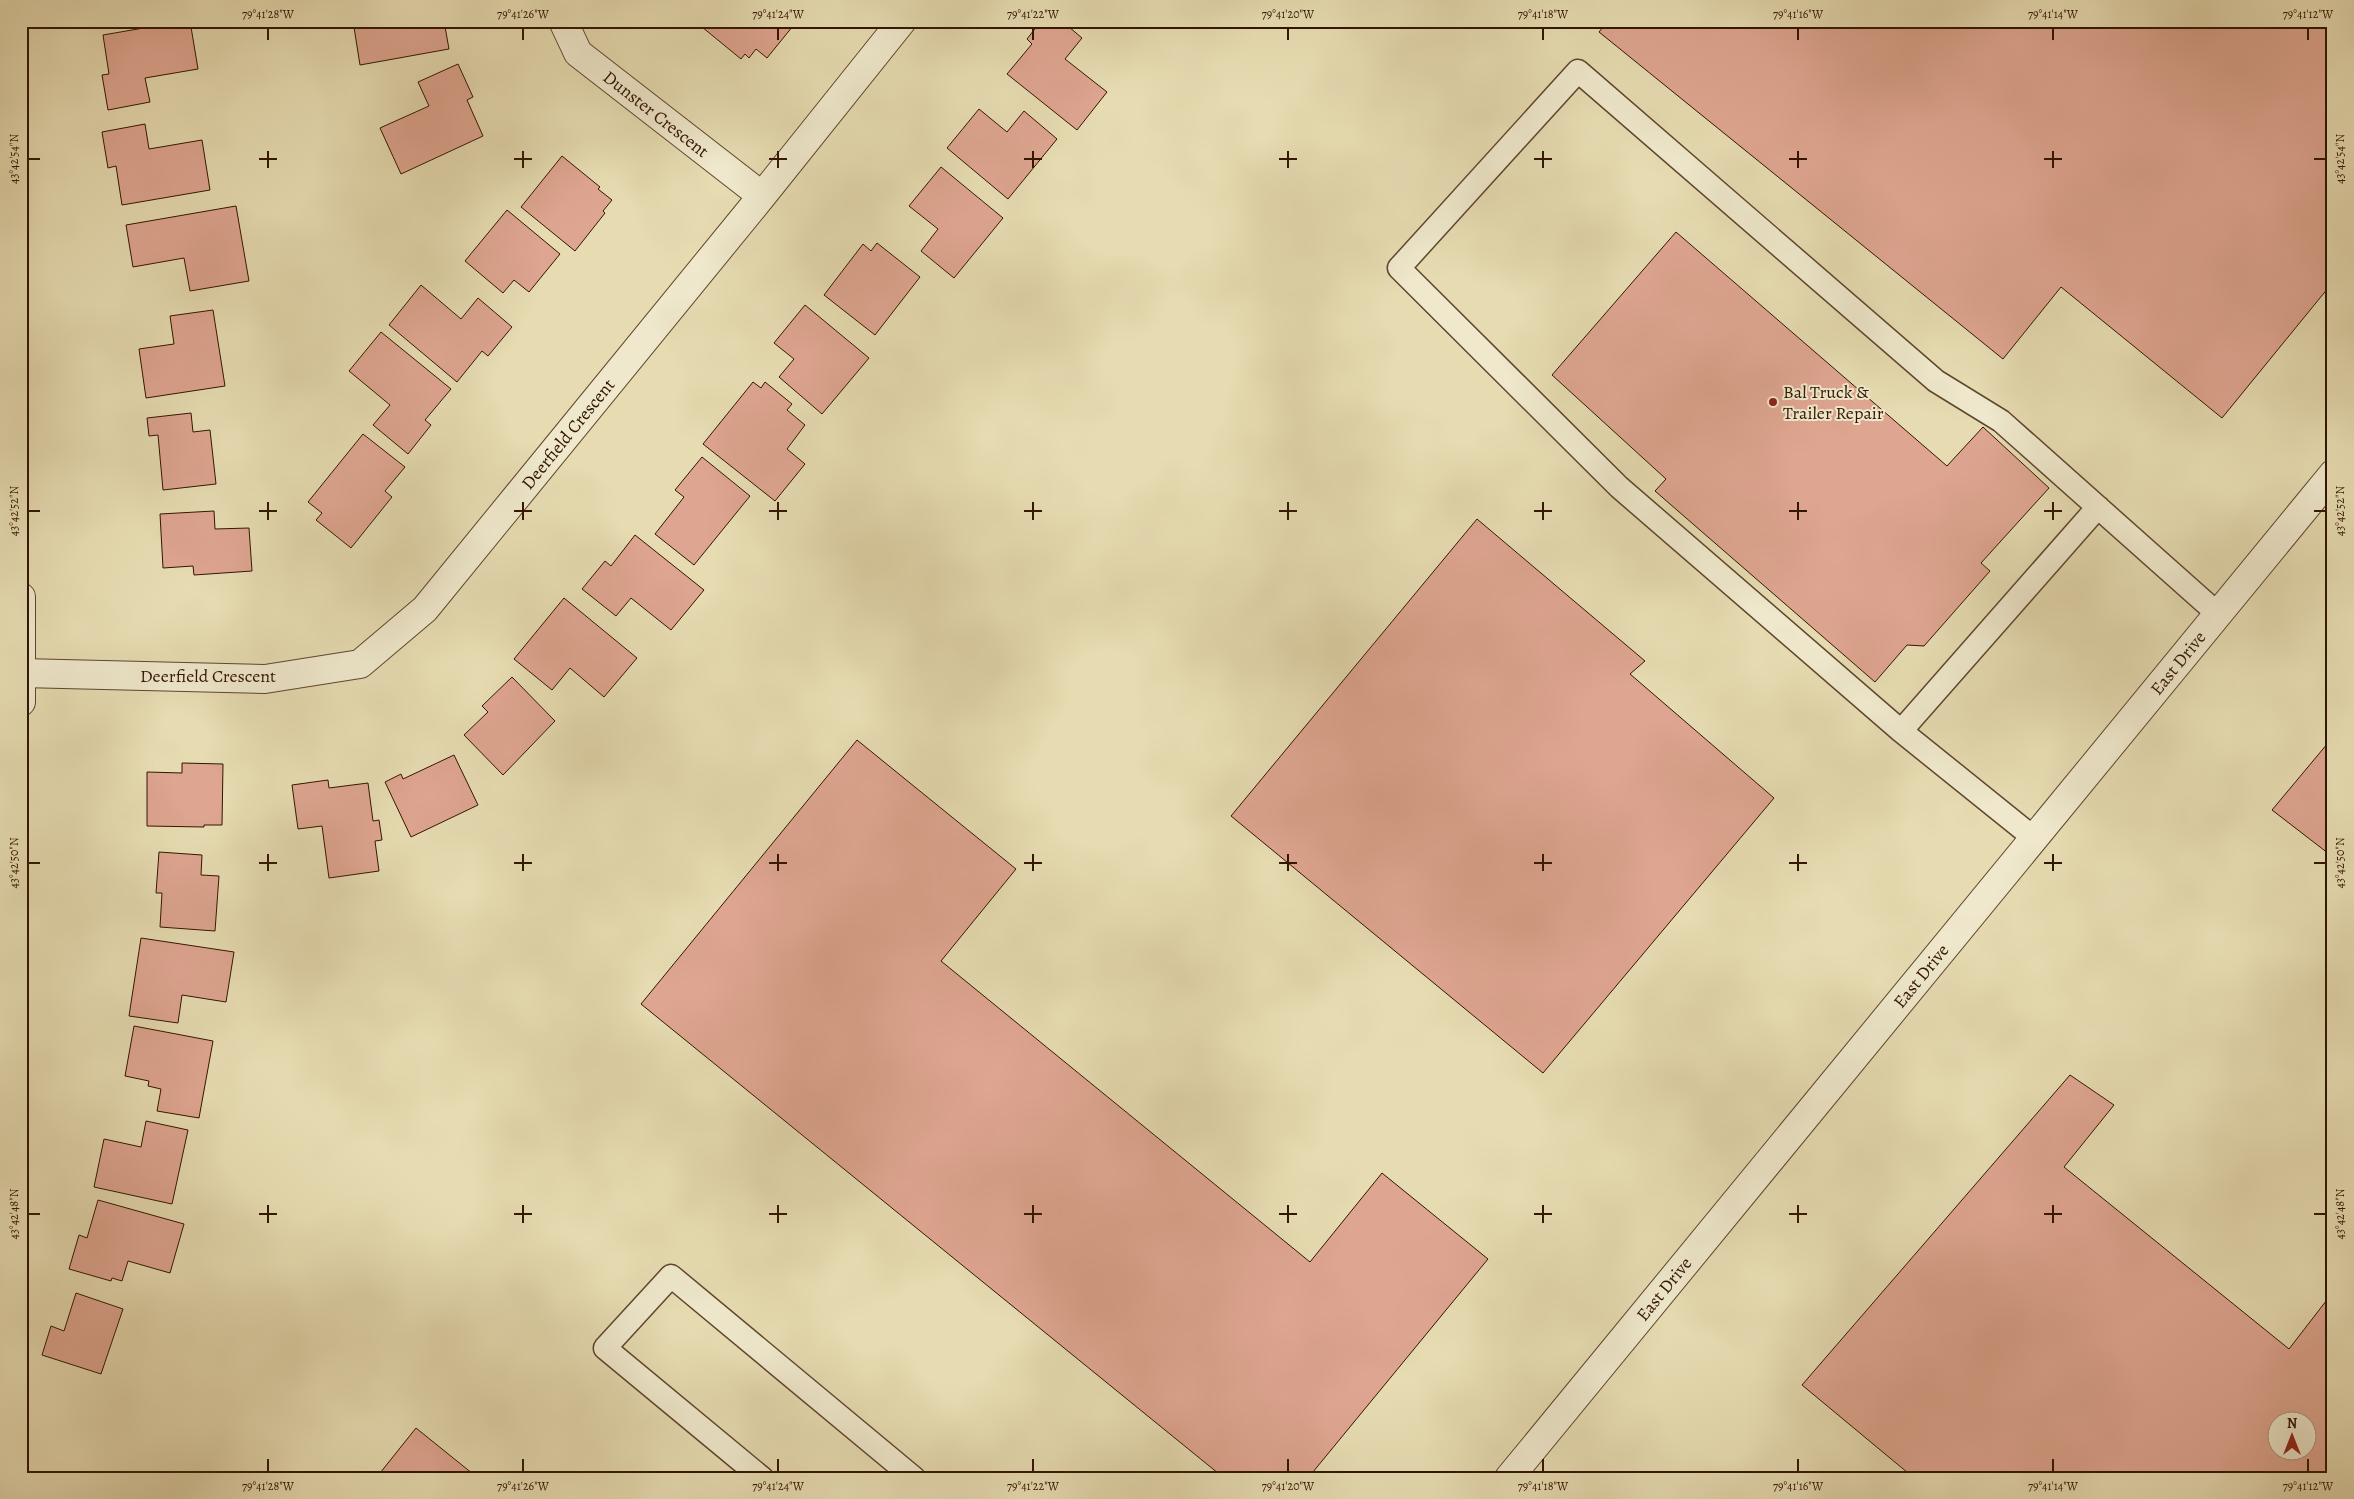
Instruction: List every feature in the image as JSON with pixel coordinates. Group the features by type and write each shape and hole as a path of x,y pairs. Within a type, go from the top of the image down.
{"street":[{"name":"Dunster Crescent","path":"563,21 578,53 762,196"},
{"name":"Deerfield Crescent","path":"22,673 265,679 360,664 426,609 902,21"},
{"name":"East Drive","path":"1509,1478 2333,474"},
{"path":"21,597 21,702"}],"lane":[{"path":"2034,838 1901,732 1619,487 1398,268 1578,72 1936,381 2001,421 2218,614"},
{"path":"1901,732 2098,508"},
{"path":"762,1478 605,1348 670,1276 914,1478"}],"building":[{"path":"190,21 198,69 145,78 150,102 108,110 102,75 109,74 103,35"},
{"path":"353,21 444,21 449,49 360,65"},
{"path":"707,21 797,21 767,58 756,49 749,58 745,54 741,59 702,27"},
{"path":"1041,21 1062,21 1082,38 1065,59 1107,92 1077,130 1007,74 1032,44 1027,39"},
{"path":"1608,21 2333,21 2333,282 2222,418 2061,287 2003,359 1599,32"},
{"path":"458,64 473,97 467,100 483,136 401,174 380,128 429,106 418,82"},
{"path":"979,109 1007,132 1024,111 1057,139 1008,199 947,148"},
{"path":"145,124 149,149 202,140 210,190 122,205 116,166 108,168 102,132"},
{"path":"562,156 600,187 598,189 612,200 603,211 605,213 575,251 521,207"},
{"path":"941,167 1003,218 954,278 921,251 938,229 909,206"},
{"path":"236,206 249,281 190,291 184,258 133,267 126,225"},
{"path":"507,210 560,254 529,292 514,280 503,293 465,261"},
{"path":"1676,232 1947,466 1983,427 2049,488 1981,563 1990,571 1924,646 1907,645 1875,682 1655,491 1666,479 1552,375"},
{"path":"877,243 920,277 875,335 824,295 863,244 871,251"},
{"path":"421,285 461,319 478,298 512,327 488,356 482,351 457,382 389,325"},
{"path":"805,305 869,358 822,414 779,377 794,359 774,343"},
{"path":"213,310 225,386 146,398 139,349 174,344 170,316"},
{"path":"381,332 451,389 425,420 431,425 408,454 373,425 390,405 349,371"},
{"path":"753,382 761,388 765,382 792,404 787,410 805,425 787,449 805,464 775,501 703,444"},
{"path":"191,413 193,432 210,430 216,484 163,490 158,435 149,436 147,418"},
{"path":"363,434 405,467 385,491 392,497 351,548 316,520 322,513 308,502"},
{"path":"702,457 750,496 694,565 655,534 684,497 675,490"},
{"path":"214,511 215,529 249,528 252,571 194,575 193,566 163,568 160,514"},
{"path":"1477,519 1645,661 1630,674 1774,798 1543,1073 1231,816"},
{"path":"635,535 704,590 671,630 631,598 616,616 582,589 605,561 611,566"},
{"path":"564,598 637,658 604,697 570,668 552,690 514,659"},
{"path":"512,677 555,721 503,775 464,735 488,712 482,706"},
{"path":"2333,737 2333,857 2272,810"},
{"path":"857,740 1016,869 941,961 1310,1262 1382,1173 1488,1259 1308,1478 1224,1478 641,1004"},
{"path":"454,755 478,805 411,837 385,782 401,774 403,779"},
{"path":"182,763 223,764 222,825 204,825 204,827 147,826 147,772 182,773"},
{"path":"328,780 329,788 368,783 373,821 379,820 382,840 375,841 379,871 329,878 322,826 298,829 292,785"},
{"path":"159,852 202,855 201,875 219,876 215,931 160,927 162,893 156,893"},
{"path":"141,938 234,952 226,1002 182,995 178,1023 129,1016"},
{"path":"134,1026 213,1041 199,1118 157,1111 161,1089 148,1086 149,1081 125,1076"},
{"path":"2070,1075 2114,1105 2064,1167 2289,1349 2333,1292 2333,1478 1914,1478 1802,1385"},
{"path":"146,1121 188,1130 172,1204 94,1187 104,1139 141,1147"},
{"path":"98,1200 184,1224 170,1273 128,1261 122,1281 112,1278 111,1281 69,1269 79,1235 87,1238"},
{"path":"76,1293 123,1309 101,1374 42,1355 51,1326 64,1331"},
{"path":"416,1428 478,1478 376,1478"}],"place":[{"name":"Bal Truck & Trailer Repair","path":"1773,402"}]}
